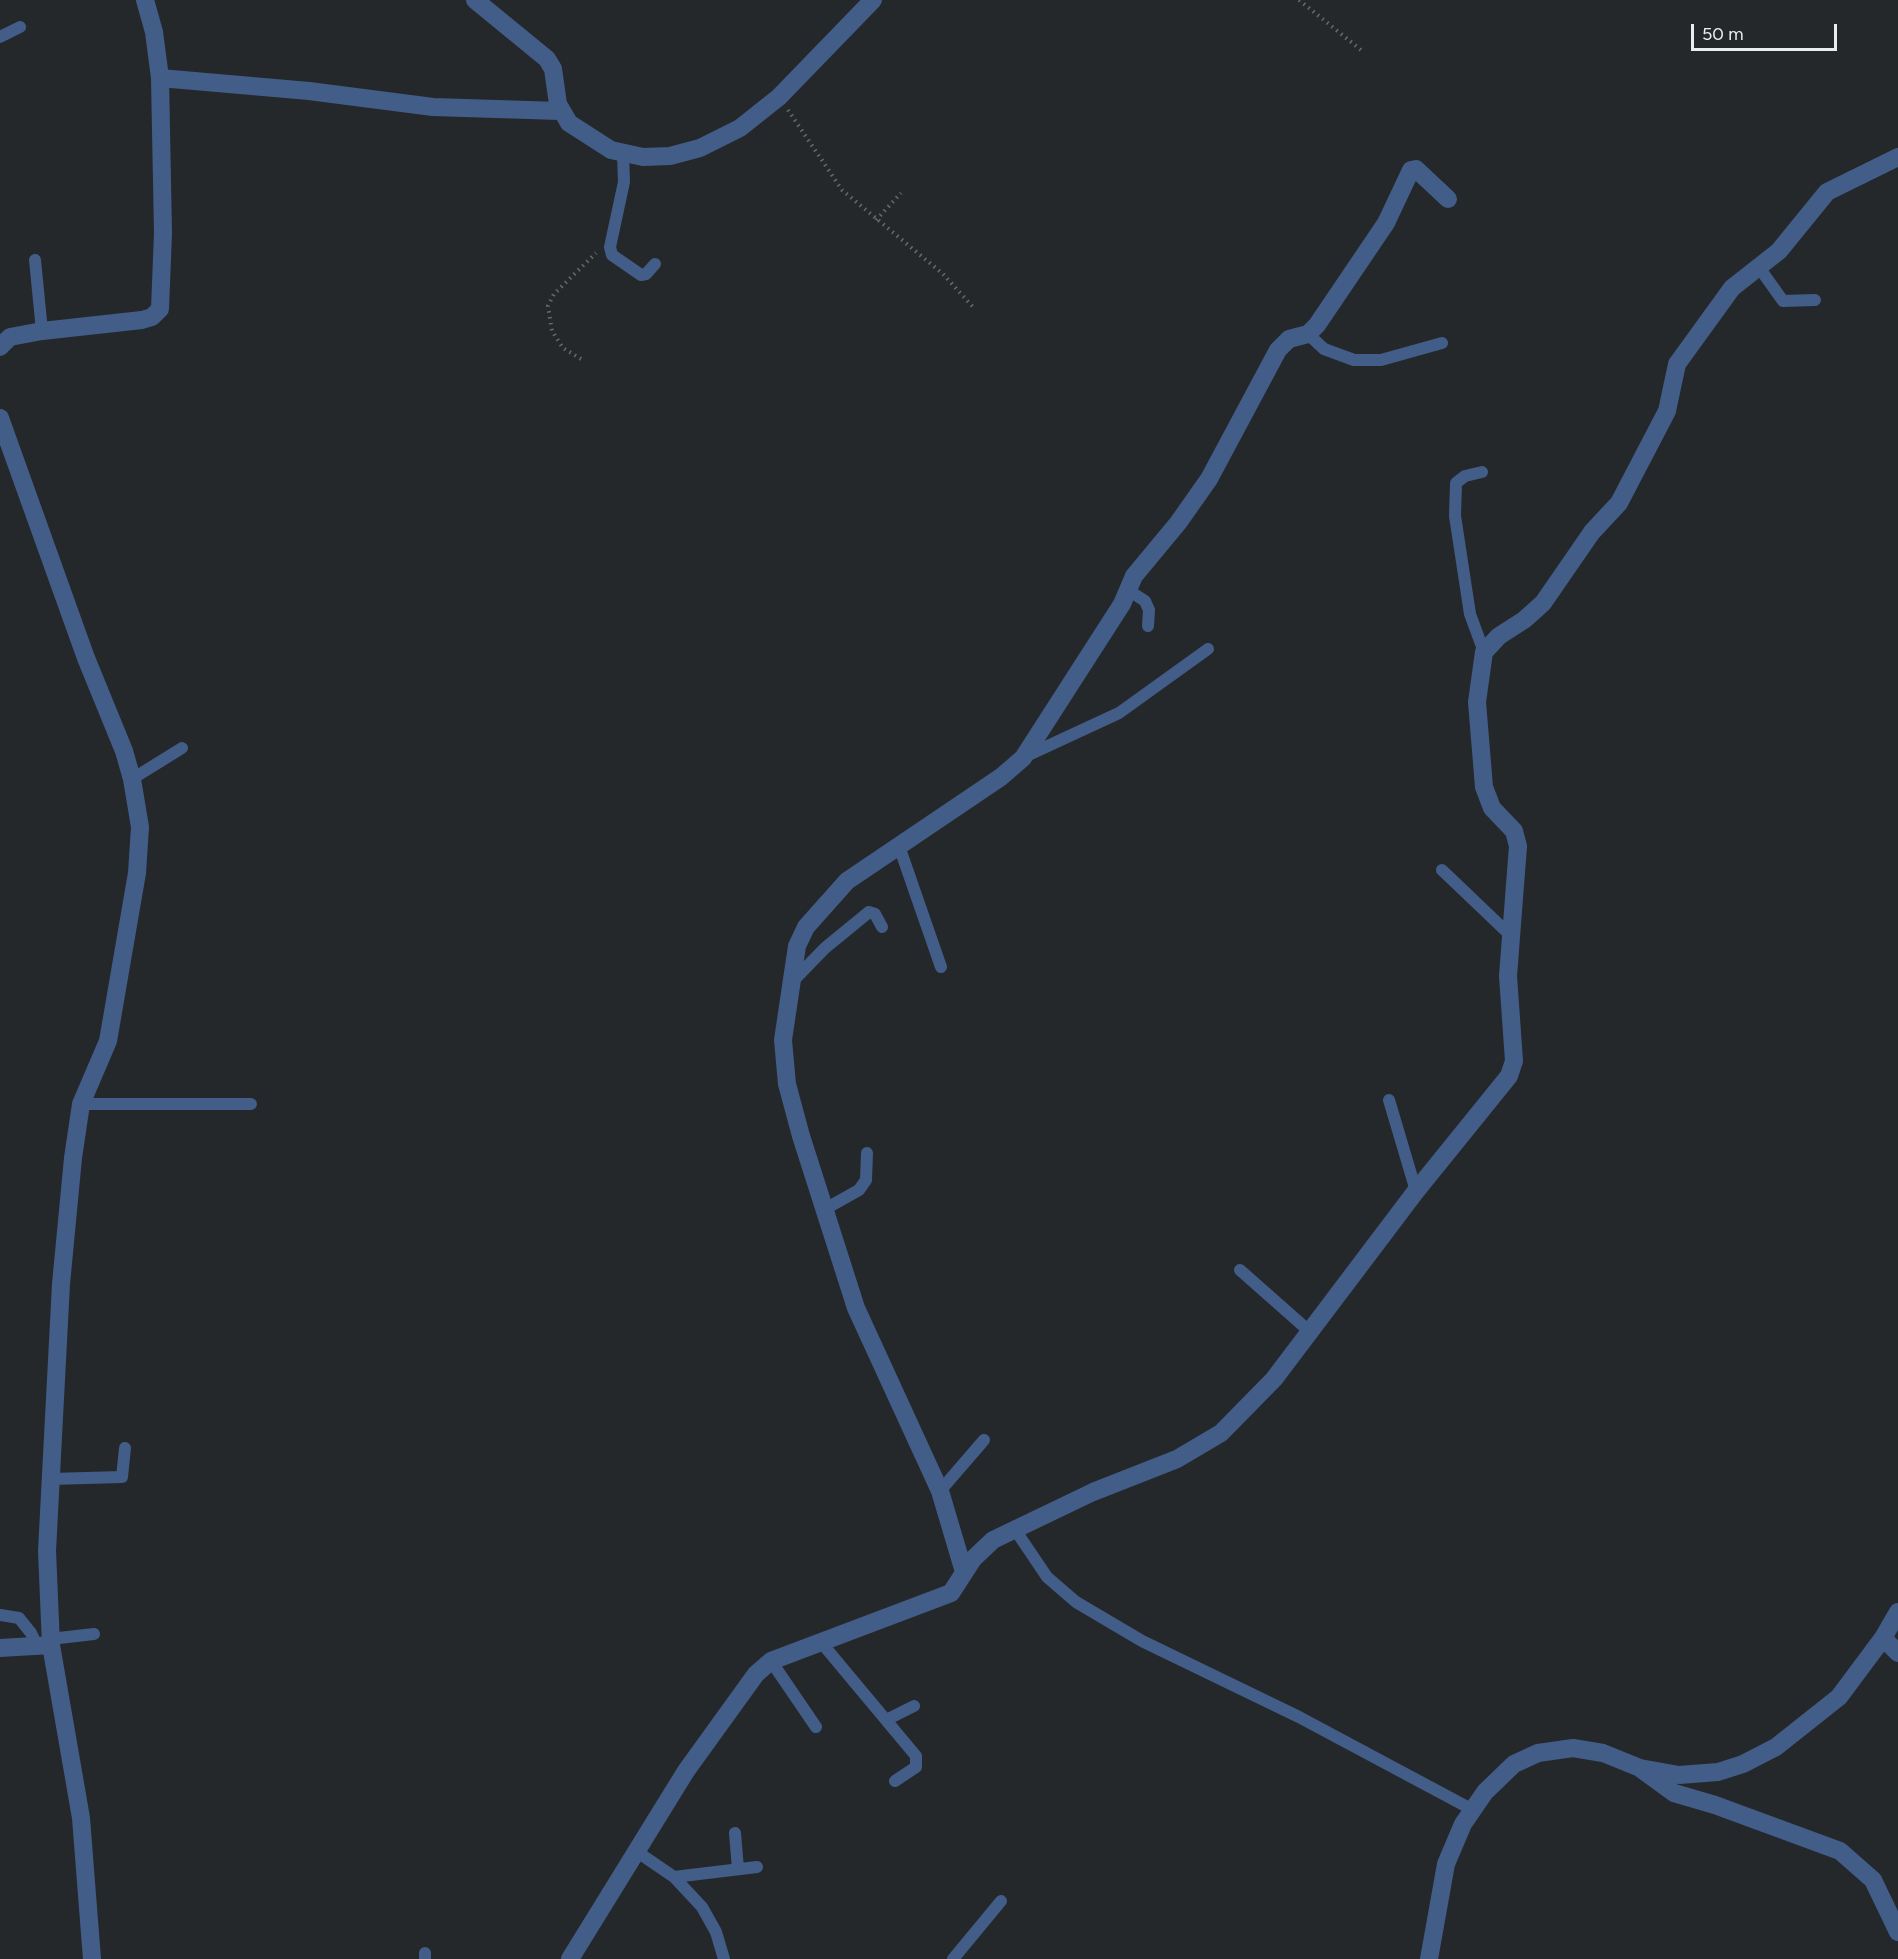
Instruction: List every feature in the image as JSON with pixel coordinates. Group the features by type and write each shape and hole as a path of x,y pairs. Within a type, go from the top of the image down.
{"street":[{"path":"0,347 10,337 42,331 142,320 152,317 160,309 163,233 160,78 154,32 145,0"},
{"path":"475,0 547,59 553,69 561,111 569,123 596,143 623,153 643,157 670,156 700,148 740,128 779,97 873,0"},
{"path":"160,78 309,91 433,107 527,112 561,111"},
{"path":"570,1959 686,1771 746,1685 771,1661 951,1593 982,1550 1014,1528 1093,1492 1177,1459 1221,1433 1256,1400 1512,1070 1508,976 1509,934 1518,846 1514,831 1492,808 1484,787 1477,702 1484,652 1499,636 1524,620 1543,603 1592,532 1619,503 1667,411 1677,364 1732,288 1779,251 1827,192 1898,157"},
{"path":"964,1572 940,1491 856,1308 801,1136 787,1084 783,1040 797,946 806,927 847,881 1001,777 1023,758 1115,615 1144,560 1178,523 1209,479 1278,350 1289,339 1308,334 1386,223 1411,170 1416,169 1448,199"},
{"path":"0,418 38,529 124,751 132,779 140,827 138,873 108,1041 81,1104 61,1284 50,1479 46,1643 81,1818 92,1959"},
{"path":"1430,1959 1446,1864 1463,1824 1502,1775 1514,1764 1538,1753 1573,1748 1604,1753 1640,1768 1679,1775 1718,1772 1743,1764 1776,1747 1839,1697 1883,1638 1898,1612"},
{"path":"1883,1638 1898,1653"},
{"path":"0,1648 46,1643"},
{"path":"1640,1768 1652,1780 1674,1793 1840,1851 1872,1880 1898,1932"}],"lane":[{"path":"0,38 20,27"},
{"path":"623,153 623,192 612,237 612,255 620,263 641,275 646,274 656,264"},
{"path":"35,260 42,331"},
{"path":"1758,266 1783,301 1815,300"},
{"path":"1308,334 1324,349 1354,360 1381,360 1442,343"},
{"path":"1482,472 1465,476 1456,483 1455,516 1470,614 1484,652"},
{"path":"1128,590 1145,601 1149,610 1148,626"},
{"path":"1023,758 1119,714 1208,649"},
{"path":"132,779 182,747"},
{"path":"899,846 941,967"},
{"path":"1442,870 1509,934"},
{"path":"791,982 825,948 869,912 874,914 882,927"},
{"path":"1389,1100 1416,1191"},
{"path":"81,1104 251,1104"},
{"path":"825,1209 859,1190 866,1180 867,1153"},
{"path":"1240,1270 1310,1331"},
{"path":"940,1491 984,1440"},
{"path":"50,1479 122,1477 125,1448"},
{"path":"1014,1528 1047,1577 1076,1602 1142,1641 1299,1717 1473,1810"},
{"path":"0,1615 19,1618 31,1633 46,1643 94,1634"},
{"path":"820,1641 912,1750 917,1761 916,1767 895,1781"},
{"path":"771,1661 816,1727"},
{"path":"886,1720 914,1706"},
{"path":"735,1833 738,1869"},
{"path":"636,1851 674,1877 710,1919 724,1959"},
{"path":"674,1877 757,1867"},
{"path":"953,1959 1001,1901"}],"path":[{"path":"1299,0 1360,50"},
{"path":"779,97 810,139 842,190 943,274 973,307"},
{"path":"876,220 901,193"},
{"path":"581,359 563,348 552,331 548,306 554,294 612,237"}]}
